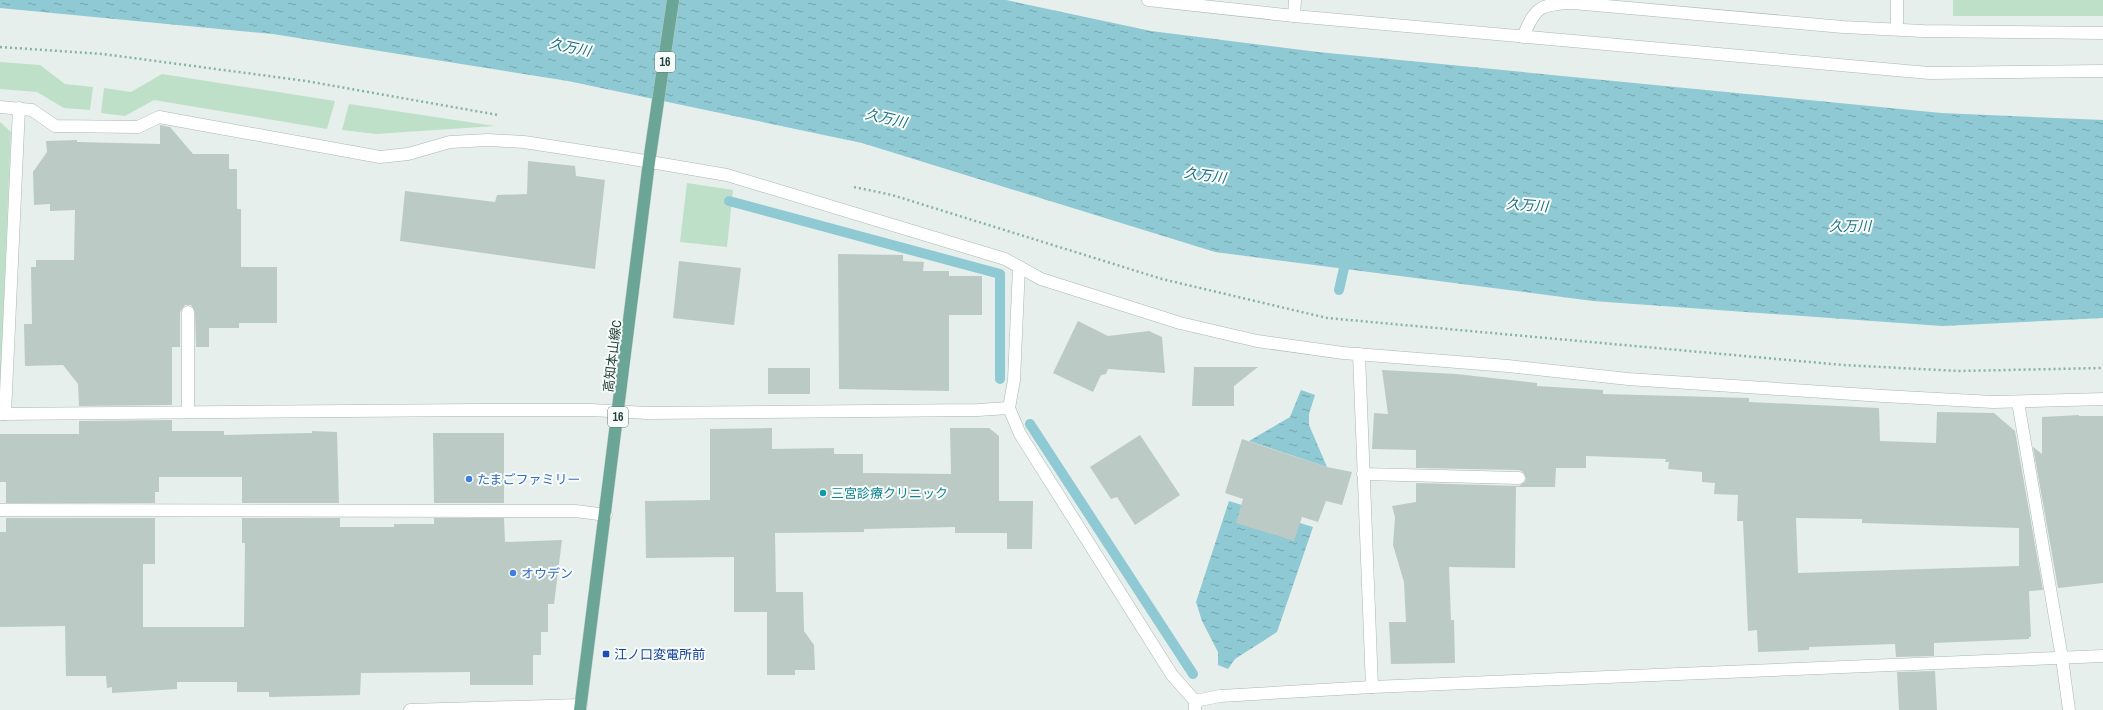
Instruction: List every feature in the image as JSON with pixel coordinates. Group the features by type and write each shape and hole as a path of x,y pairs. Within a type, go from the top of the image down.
{"main road":[{"name":"高知本山線C","path":"580,707 606,515 649,162 656,124 673,0"}],"street":[{"path":"1148,0 1294,16 1929,73 2103,71"},
{"path":"1294,16 1295,0"},
{"path":"1897,0 1897,29"},
{"path":"1523,37 1532,16 1538,10 1559,3 1573,2 1843,27 2103,33"},
{"path":"0,107 32,110 55,126 138,127 159,117 380,156 408,154 450,142 488,140 524,142 728,175 1005,259 1041,279 1180,323 1217,333 1300,347 1359,354 1628,379 1891,397 1993,402 2103,399"},
{"path":"19,108 3,414 619,410 647,413 750,413 978,410 1009,408"},
{"path":"1019,267 1014,380 1009,408 1020,434 1172,675 1195,705 1220,696 1372,687 2103,656"},
{"path":"188,312 188,412"},
{"path":"1359,354 1372,687"},
{"path":"2018,402 2062,658 2069,710"},
{"path":"1363,474 1519,478"},
{"path":"0,510 576,511 606,515"},
{"path":"410,710 580,707"}],"path":[{"path":"0,47 103,54 299,80 503,116"},
{"path":"854,187 892,195 1162,279 1327,318 1843,365 1959,371 2103,368"}],"green space":[{"path":"1953,0 2103,0 2103,16 1953,16"},
{"path":"0,62 40,65 65,84 93,87 90,110 64,108 37,92 0,89"},
{"path":"162,74 335,101 327,129 154,100 125,116 101,113 104,88 131,92"},
{"path":"349,104 495,126 376,134 342,130"},
{"path":"0,122 11,132 0,388"},
{"path":"687,183 733,190 727,247 680,242"}],"water":[{"name":"久万川","path":"0,0 1006,0 1151,31 1318,52 1941,113 2103,120 2103,318 1942,326 1593,301 1215,252 862,143 568,81 273,34 0,8"},
{"path":"1301,390 1315,395 1309,414 1309,425 1327,467 1249,441 1290,417"},
{"path":"1229,501 1313,527 1277,632 1235,659 1228,669 1218,665 1218,652 1202,621 1196,602"}],"building":[{"path":"160,125 170,127 193,154 229,154 229,169 237,169 237,209 241,209 241,267 277,267 277,323 239,323 239,328 209,328 209,347 196,347 195,312 191,305 185,305 180,312 180,347 172,347 172,405 79,406 78,384 63,365 25,366 24,324 32,324 31,267 36,267 36,260 74,260 75,210 50,211 50,204 34,205 33,172 47,152 46,141 77,140 77,142 160,144"},
{"path":"528,161 575,166 576,176 605,180 595,269 400,241 405,191 495,202 497,195 527,194"},
{"path":"838,254 903,255 903,261 924,262 923,271 949,271 949,276 982,276 982,315 949,315 949,391 839,389"},
{"path":"679,261 741,268 734,325 673,318"},
{"path":"1078,321 1108,336 1149,331 1162,337 1165,373 1108,369 1106,374 1101,375 1093,392 1053,373"},
{"path":"1194,367 1258,367 1234,386 1234,406 1192,406"},
{"path":"768,368 810,368 810,394 768,394"},
{"path":"1382,370 1456,374 1537,383 1537,386 1603,390 1603,394 1749,398 1749,402 1879,408 1880,441 1936,443 1937,412 1994,413 2015,431 2043,590 2029,591 2031,637 2029,637 2029,639 1934,643 1934,656 1896,657 1895,644 1809,647 1809,650 1758,652 1757,630 1748,631 1743,521 1737,521 1738,495 1714,494 1715,483 1702,482 1702,472 1668,469 1669,462 1665,462 1666,459 1586,456 1586,468 1556,468 1555,487 1516,487 1515,568 1449,567 1451,620 1454,620 1455,663 1391,664 1389,622 1406,622 1404,582 1393,545 1395,517 1392,506 1416,502 1416,483 1519,486 1525,482 1526,478 1523,472 1519,470 1416,468 1416,450 1372,449 1374,413 1388,414","holes":["1796,518 1862,519 1862,523 2019,528 2019,566 1798,573"]},
{"path":"2079,415 2103,416 2103,583 2058,588 2033,447 2042,454 2042,417"},
{"path":"172,420 172,431 224,431 224,435 312,433 312,431 337,432 339,503 242,503 242,477 159,477 159,492 155,492 155,503 6,503 6,482 0,482 0,434 79,434 79,421"},
{"path":"772,428 772,449 834,448 834,454 863,454 863,473 951,474 950,428 989,428 999,436 999,501 1033,501 1032,549 1007,549 1007,533 955,533 955,527 864,529 864,532 775,533 776,592 803,592 804,631 814,645 815,670 795,670 795,675 767,675 767,612 734,612 734,557 646,558 645,501 710,500 710,429"},
{"name":"たまごファミリー","path":"433,433 504,433 504,503 434,503"},
{"path":"1140,435 1180,495 1135,525 1117,497 1111,499 1090,467"},
{"path":"1242,439 1327,467 1352,472 1342,505 1326,501 1318,522 1302,517 1294,541 1236,523 1243,499 1225,493"},
{"path":"6,518 155,518 155,564 143,564 143,627 244,627 245,543 242,543 242,518 340,518 340,527 394,527 394,524 434,524 434,518 504,518 505,542 562,540 554,604 548,604 548,632 541,632 541,655 533,655 533,685 470,685 470,672 361,673 360,695 269,697 269,692 237,692 237,682 177,682 177,689 112,693 112,687 107,688 106,676 66,676 65,626 0,627 0,532 6,532"},
{"path":"1935,671 1937,710 1899,710 1897,672"}],"waterway":[{"path":"729,201 1000,274 1000,379"},
{"path":"1339,290 1347,255"},
{"path":"1030,424 1193,674"}],"place":[{"name":"たまごファミリー","path":"469,479"},
{"name":"三宮診療クリニック","path":"823,493"},
{"name":"オウデン","path":"513,573"},
{"name":"江ノ口変電所前","path":"606,654"}]}
